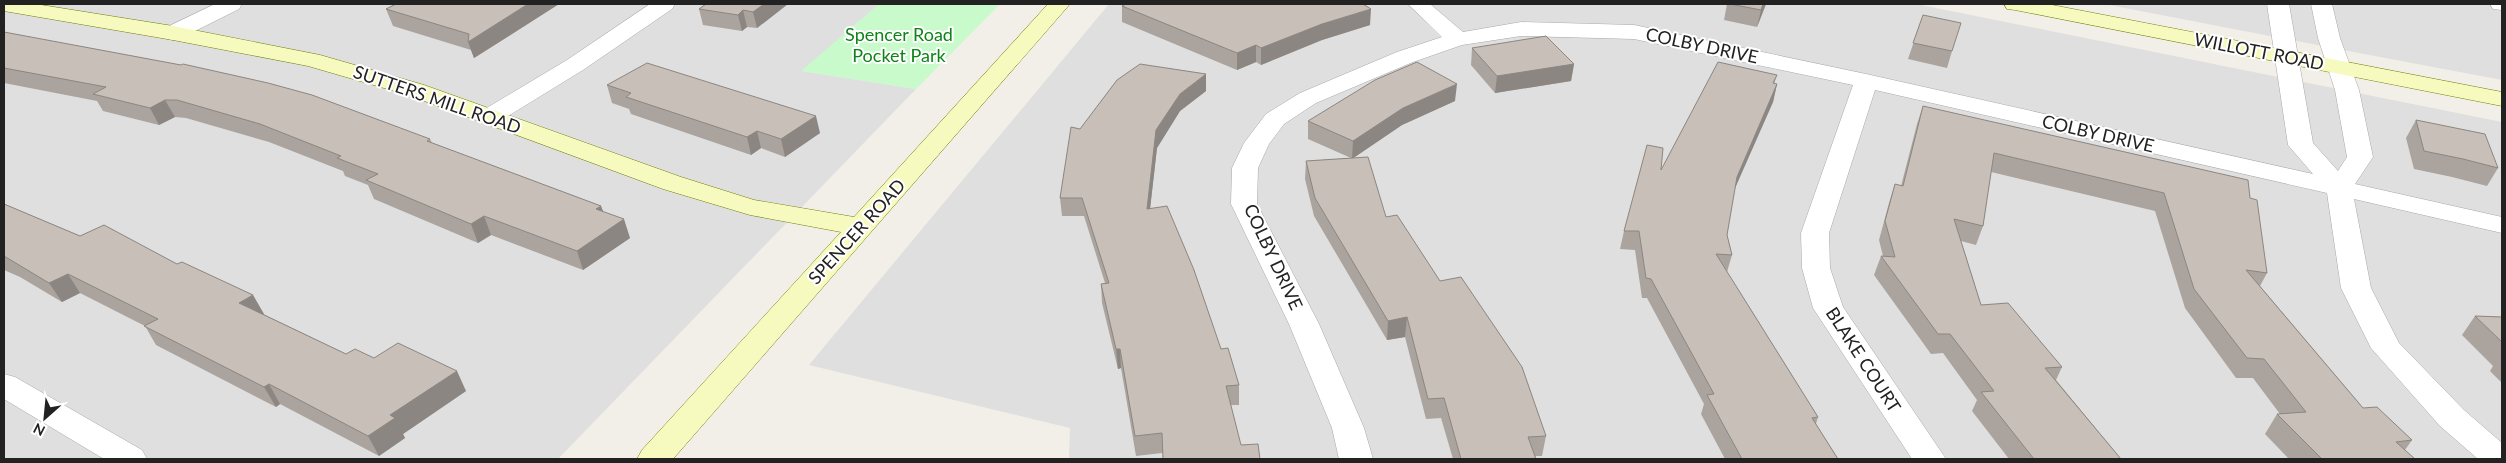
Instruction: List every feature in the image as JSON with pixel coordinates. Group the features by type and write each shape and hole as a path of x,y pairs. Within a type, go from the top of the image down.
{"main road":[{"name":"SPENCER ROAD","path":"654,459 1058,4"},
{"name":"WILLOTT ROAD","path":"2015,4 2502,99"},
{"name":"SUTTERS MILL ROAD","path":"4,5 173,33 312,60 407,87 672,182 750,207 861,227"}],"street":[{"path":"173,33 231,4"},
{"path":"489,116 575,65 664,4"},
{"path":"1418,4 1458,39"},
{"path":"2278,4 2301,145 2339,188 2356,288 2386,348 2452,418 2499,459"},
{"path":"2322,4 2329,38 2347,90 2360,157 2339,188"},
{"name":"COLBY DRIVE","path":"1356,459 1348,428 1304,324 1244,204 1245,168 1257,143 1275,119 1308,98 1406,57 1458,39 1521,29 1634,32 1866,81 2502,225"},
{"name":"BLAKE COURT","path":"1866,81 1816,233 1816,268 1828,308 1929,459"},
{"path":"4,385 130,459"}],"shaded area":[{"path":"4,4 879,4 802,71 916,89 558,459 4,459"},
{"path":"1109,4 1916,4 2502,122 2502,459 1069,459 1070,428 809,365"},
{"path":"2104,4 2502,4 2502,80 2364,54"}],"green space":[{"name":"Spencer Road Pocket Park","path":"879,4 1000,4 916,89 801,71"}],"building":[{"path":"396,4 528,4 468,42 469,34 386,9"},
{"path":"706,4 764,4 753,12 743,10 738,15 699,9"},
{"path":"1126,4 1363,4 1371,9 1322,24 1261,48 1256,45 1237,53 1122,6"},
{"path":"1730,4 1763,4 1761,10"},
{"path":"1923,15 1961,23 1952,51 1913,43"},
{"path":"4,32 183,64 312,95 430,139 427,141 601,206 596,209 624,219 577,251 484,216 471,224 366,180 378,174 337,158 341,156 260,124 177,100 165,100 150,108 93,94 106,87 4,68"},
{"path":"1546,36 1574,64 1497,76 1472,48"},
{"path":"1417,62 1457,84 1403,108 1353,141 1308,121 1375,80"},
{"path":"1718,62 1777,75 1773,83 1777,84 1737,177 1727,235 1732,255 1716,254 1818,417 1812,418 1838,459 1742,459 1707,395 1714,394 1651,279 1646,278 1639,231 1624,231 1647,145 1663,148 1661,170"},
{"path":"647,63 816,116 781,139 757,131 747,137 626,97 631,93 607,85"},
{"path":"1140,64 1206,74 1180,94 1156,130 1147,209 1167,206 1194,270 1221,349 1228,348 1239,385 1226,386 1241,445 1258,444 1260,459 1163,459 1162,433 1135,436 1120,349 1116,349 1101,284 1109,283 1082,198 1060,198 1071,127 1080,129 1117,80"},
{"path":"1923,106 2248,180 2250,198 2257,200 2267,273 2246,270 2363,408 2377,407 2412,440 2396,442 2415,459 2322,459 2277,414 2306,412 2264,359 2247,358 2194,289 2164,193 1994,153 1983,226 1954,219 1981,305 2008,303 2062,367 2045,368 2121,459 2034,459 1981,392 1994,391 1950,334 1938,334 1881,256 1895,257 1885,221 1895,184 1903,186"},
{"path":"2416,120 2485,134 2498,168 2424,151"},
{"path":"1368,157 1386,217 1397,215 1440,281 1461,277 1522,367 1546,436 1528,437 1536,459 1461,459 1444,398 1428,399 1407,317 1388,321 1315,198 1306,161"},
{"path":"4,204 80,236 104,225 177,264 182,262 253,295 239,303 346,354 355,349 374,358 398,343 457,371 390,415 395,418 368,436 269,384 264,387 144,326 158,319 68,274 49,283 4,256"},
{"path":"2475,316 2502,317 2502,342"}]}
